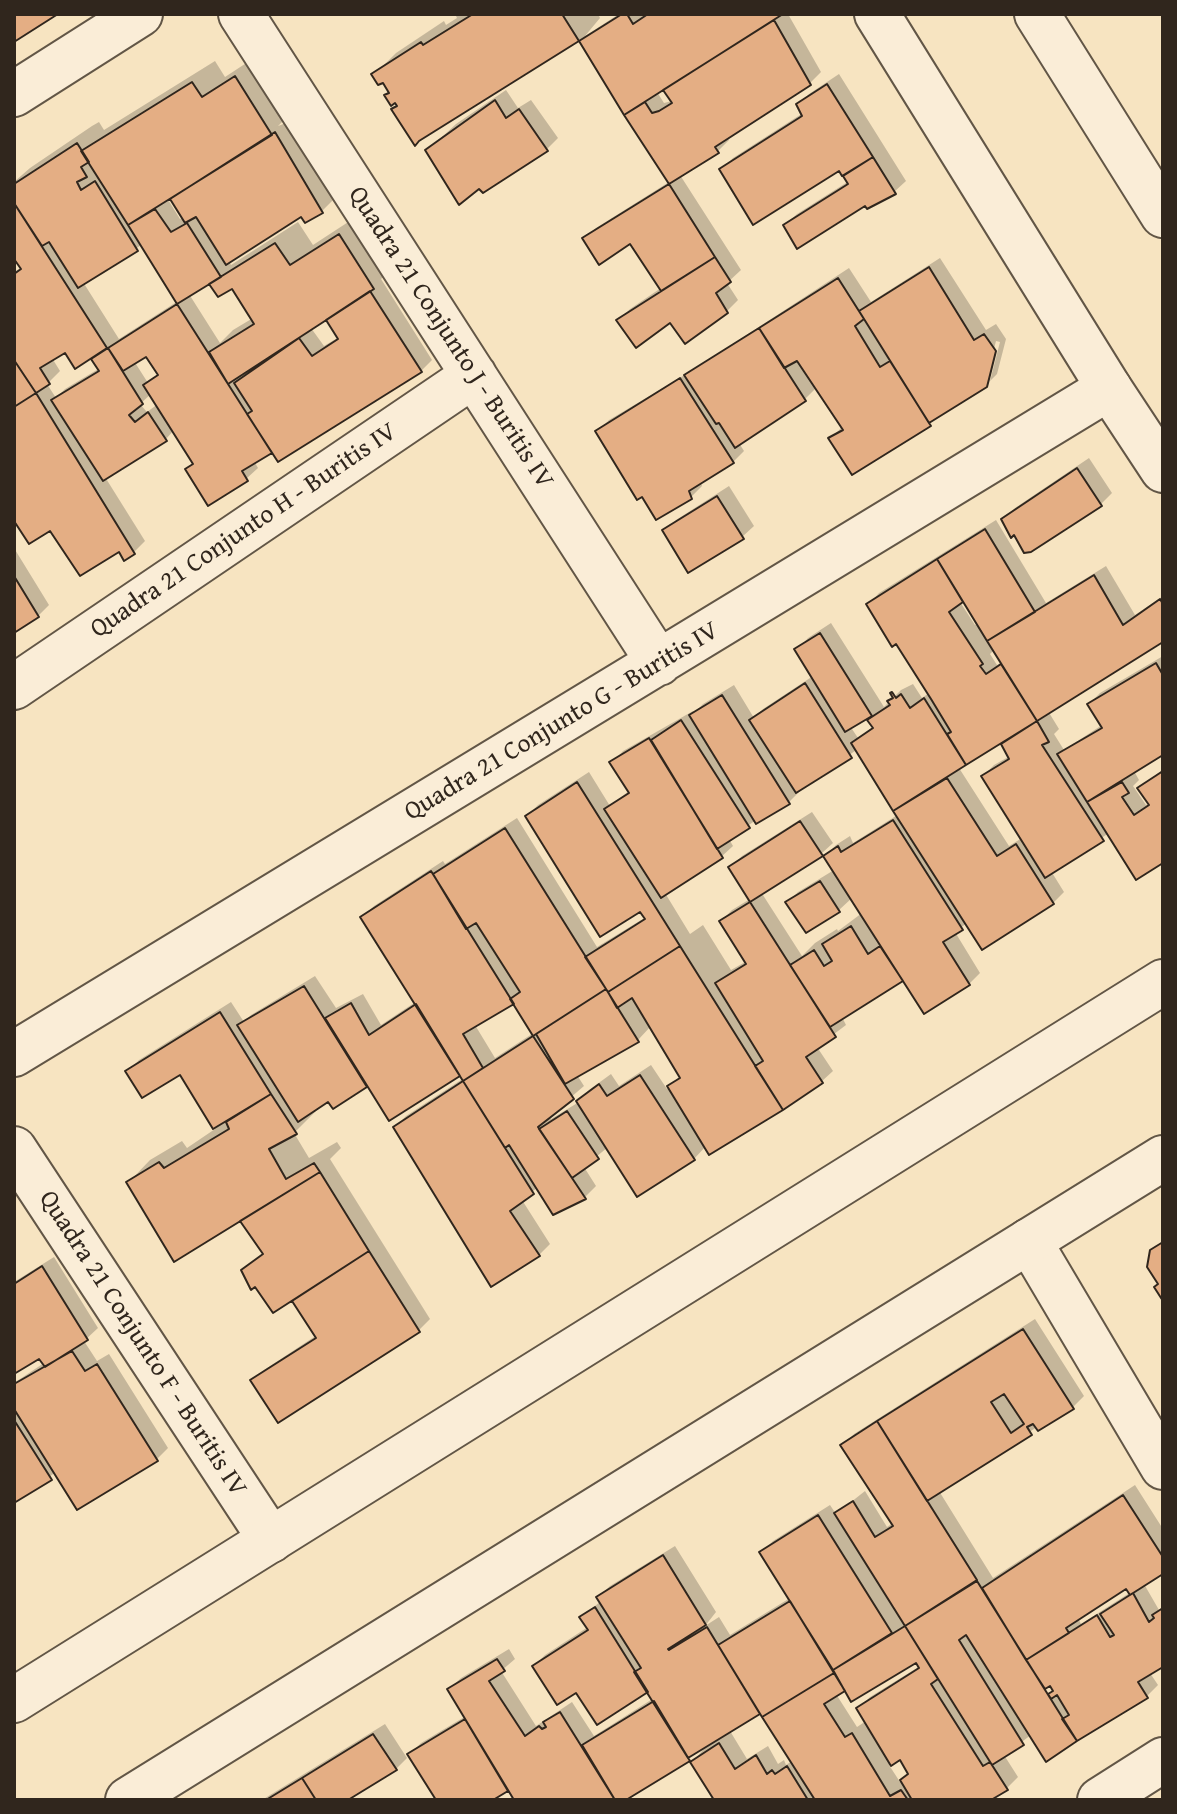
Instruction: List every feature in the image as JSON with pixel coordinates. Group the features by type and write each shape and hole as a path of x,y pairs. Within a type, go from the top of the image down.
{"street":[{"path":"14,94 140,14"},
{"name":"Quadra 21 Conjunto J - Buritis IV","path":"241,14 659,663"},
{"path":"877,14 1163,470"},
{"path":"1037,14 1163,215"},
{"name":"Quadra 21 Conjunto H - Buritis IV","path":"14,687 474,375"},
{"name":"Quadra 21 Conjunto G - Buritis IV","path":"14,1054 1109,388"},
{"path":"14,1700 1163,982"},
{"name":"Quadra 21 Conjunto F - Buritis IV","path":"14,1149 271,1540"},
{"path":"128,1800 1163,1158"},
{"path":"1029,1241 1163,1467"},
{"path":"1100,1800 1163,1760"}],"building":[{"path":"14,14 58,14 14,42"},
{"path":"473,14 562,14 579,41 415,146 391,109 397,106 395,103 391,106 384,95 389,93 383,83 378,85 371,74"},
{"path":"622,14 627,14 633,24 648,14 783,14 624,115 579,41"},
{"path":"774,20 811,85 715,147 719,153 669,184 624,115 645,102 652,113 672,103 663,90"},
{"path":"235,76 272,135 128,225 81,151 192,82 202,97"},
{"path":"827,84 873,157 842,176 839,171 753,225 719,169 802,116 796,104"},
{"path":"495,100 506,118 519,109 548,151 483,193 479,189 459,205 425,150"},
{"path":"275,132 323,213 305,223 301,217 226,265 196,217 185,223 170,199"},
{"path":"77,143 89,162 81,167 87,177 77,182 81,190 95,181 138,251 78,288 49,242 42,246 14,203 14,184"},
{"path":"873,157 896,194 867,209 865,206 797,249 783,225 848,184 843,176"},
{"path":"669,184 715,257 661,291 630,244 599,265 582,238"},
{"path":"14,203 107,348 75,369 65,353 40,368 50,384 36,393 14,360 14,274 21,269 14,259"},
{"path":"155,209 171,232 187,223 221,277 177,304 128,225"},
{"path":"339,234 374,289 228,384 209,352 254,324 232,289 218,297 209,284 275,243 290,265"},
{"path":"715,257 731,282 716,293 728,313 685,344 670,323 636,348 616,320"},
{"path":"929,267 974,340 984,334 996,351 987,387 929,423 859,311"},
{"path":"838,278 864,319 855,326 880,367 890,361 931,426 852,475 828,438 843,430 797,361 784,368 759,328"},
{"path":"370,291 422,372 278,462 247,414 252,411 234,383 299,338 312,356 338,339 326,320"},
{"path":"177,304 272,453 242,471 248,481 208,506 185,469 193,464 143,385 158,375 146,357 123,371 108,348"},
{"path":"759,328 806,401 735,448 684,375"},
{"path":"108,348 143,404 129,415 135,422 148,412 167,441 103,481 51,400 99,371 91,359"},
{"path":"14,360 36,393 14,407"},
{"path":"680,378 734,463 689,491 692,499 656,520 642,497 637,500 595,431"},
{"path":"36,393 135,554 124,561 119,552 80,576 50,531 29,544 14,521 14,407"},
{"path":"1077,468 1102,506 1031,552 1024,553 1001,519"},
{"path":"717,496 744,539 688,573 662,530"},
{"path":"985,529 1035,612 987,641 937,559"},
{"path":"937,559 963,602 949,612 983,664 980,666 986,674 1001,664 1037,721 966,765 931,699 896,644 892,647 866,604"},
{"path":"1094,575 1123,625 1160,599 1163,604 1163,642 1037,721 987,641"},
{"path":"14,576 39,617 14,633"},
{"path":"820,633 872,716 845,732 794,649"},
{"path":"1156,663 1163,675 1163,755 1087,802 1057,754 1102,728 1087,704"},
{"path":"805,683 852,758 796,793 749,720"},
{"path":"892,692 896,698 901,694 910,708 924,698 966,765 893,811 851,743 873,728 867,720 890,705 887,701 893,698"},
{"path":"722,695 790,804 756,824 689,715"},
{"path":"681,720 750,828 717,849 651,740"},
{"path":"1037,721 1049,742 1042,745 1104,841 1045,878 981,776 1009,759 1001,744"},
{"path":"649,738 723,858 661,898 604,809 629,793 609,762"},
{"path":"1163,771 1163,863 1136,880 1087,802 1122,782 1129,793 1122,797 1134,815 1149,805 1137,788"},
{"path":"947,778 997,856 1016,844 1054,904 982,950 893,811"},
{"path":"577,782 680,946 608,992 585,957 645,919 640,912 600,937 525,816"},
{"path":"893,820 963,930 943,942 970,985 924,1014 823,856 838,846 841,852"},
{"path":"800,821 823,856 750,902 728,867"},
{"path":"505,828 606,989 533,1036 510,999 520,992 476,923 466,929 433,874"},
{"path":"431,871 514,1004 463,1034 483,1068 463,1081 360,917"},
{"path":"820,881 840,912 806,933 785,902"},
{"path":"750,902 836,1037 806,1057 823,1083 783,1110 755,1066 763,1061 715,983 746,964 719,921"},
{"path":"851,926 868,954 880,946 903,981 830,1027 790,965 814,950 824,966 832,961 822,944"},
{"path":"680,946 783,1110 709,1155 667,1086 680,1078 632,998 617,1008 608,992"},
{"path":"304,986 367,1087 333,1109 328,1102 298,1122 237,1025"},
{"path":"606,989 639,1042 565,1084 536,1034"},
{"path":"351,1003 369,1035 416,1004 460,1076 389,1121 325,1018"},
{"path":"220,1012 271,1094 213,1129 180,1075 142,1098 125,1071"},
{"path":"533,1036 574,1099 538,1127 586,1199 553,1215 509,1145 505,1148 463,1081"},
{"path":"640,1075 695,1160 637,1197 576,1101 599,1084 607,1096"},
{"path":"463,1081 534,1194 510,1211 540,1256 491,1287 393,1127"},
{"path":"271,1094 297,1134 269,1149 286,1179 314,1163 320,1172 174,1262 126,1182 159,1162 164,1168 229,1129 226,1122"},
{"path":"567,1111 599,1159 572,1178 539,1129"},
{"path":"320,1172 369,1251 273,1313 255,1287 251,1290 241,1270 263,1254 240,1221"},
{"path":"1163,1242 1163,1301 1154,1287 1158,1284 1147,1267 1150,1250"},
{"path":"369,1251 420,1332 278,1423 250,1380 316,1338 292,1301"},
{"path":"42,1266 88,1340 45,1367 39,1359 14,1374 14,1284"},
{"path":"1023,1329 1074,1409 1038,1431 1033,1424 1027,1427 1032,1435 927,1501 877,1421","holes":["1004,1394 1024,1424 1011,1433 991,1402"]},
{"path":"72,1351 85,1371 97,1364 158,1461 77,1510 14,1409 14,1384"},
{"path":"14,1420 52,1480 14,1503"},
{"path":"877,1421 977,1580 905,1626 834,1513 853,1501 875,1537 893,1526 840,1445"},
{"path":"1123,1495 1163,1557 1163,1574 1130,1595 1126,1589 1066,1628 1069,1633 1026,1660 982,1588"},
{"path":"818,1515 892,1633 833,1670 759,1552"},
{"path":"663,1555 706,1625 668,1649 707,1627 760,1714 688,1758 634,1672 641,1668 596,1597"},
{"path":"977,1581 1077,1741 1046,1762 966,1635 959,1640 1024,1745 992,1765 905,1626"},
{"path":"1133,1593 1149,1622 1154,1618 1152,1615 1163,1608 1163,1667 1138,1682 1148,1698 1077,1741 1062,1719 1069,1715 1057,1695 1051,1699 1048,1694 1053,1691 1050,1686 1045,1689 1026,1660 1097,1615 1110,1637 1114,1635 1100,1614"},
{"path":"790,1601 834,1673 762,1717 718,1645"},
{"path":"595,1607 648,1692 597,1725 576,1693 557,1705 532,1666 588,1630 579,1617"},
{"path":"905,1626 938,1679 931,1684 983,1766 990,1762 1008,1790 991,1800 912,1800 900,1780 908,1774 900,1760 891,1766 856,1708 919,1668 916,1663 851,1702 833,1670"},
{"path":"497,1659 505,1671 489,1681 525,1736 539,1726 542,1729 546,1727 543,1722 560,1712 615,1800 514,1800 447,1689"},
{"path":"834,1673 845,1691 824,1704 845,1737 852,1733 890,1796 901,1790 908,1800 815,1800 762,1717"},
{"path":"654,1701 690,1761 626,1800 615,1800 582,1745"},
{"path":"465,1719 508,1791 493,1800 436,1800 407,1754"},
{"path":"373,1734 397,1770 348,1800 316,1800 302,1778"},
{"path":"719,1743 735,1769 756,1755 767,1774 772,1770 775,1774 787,1766 808,1800 714,1800 690,1762"},
{"path":"302,1778 316,1800 266,1800"}]}
